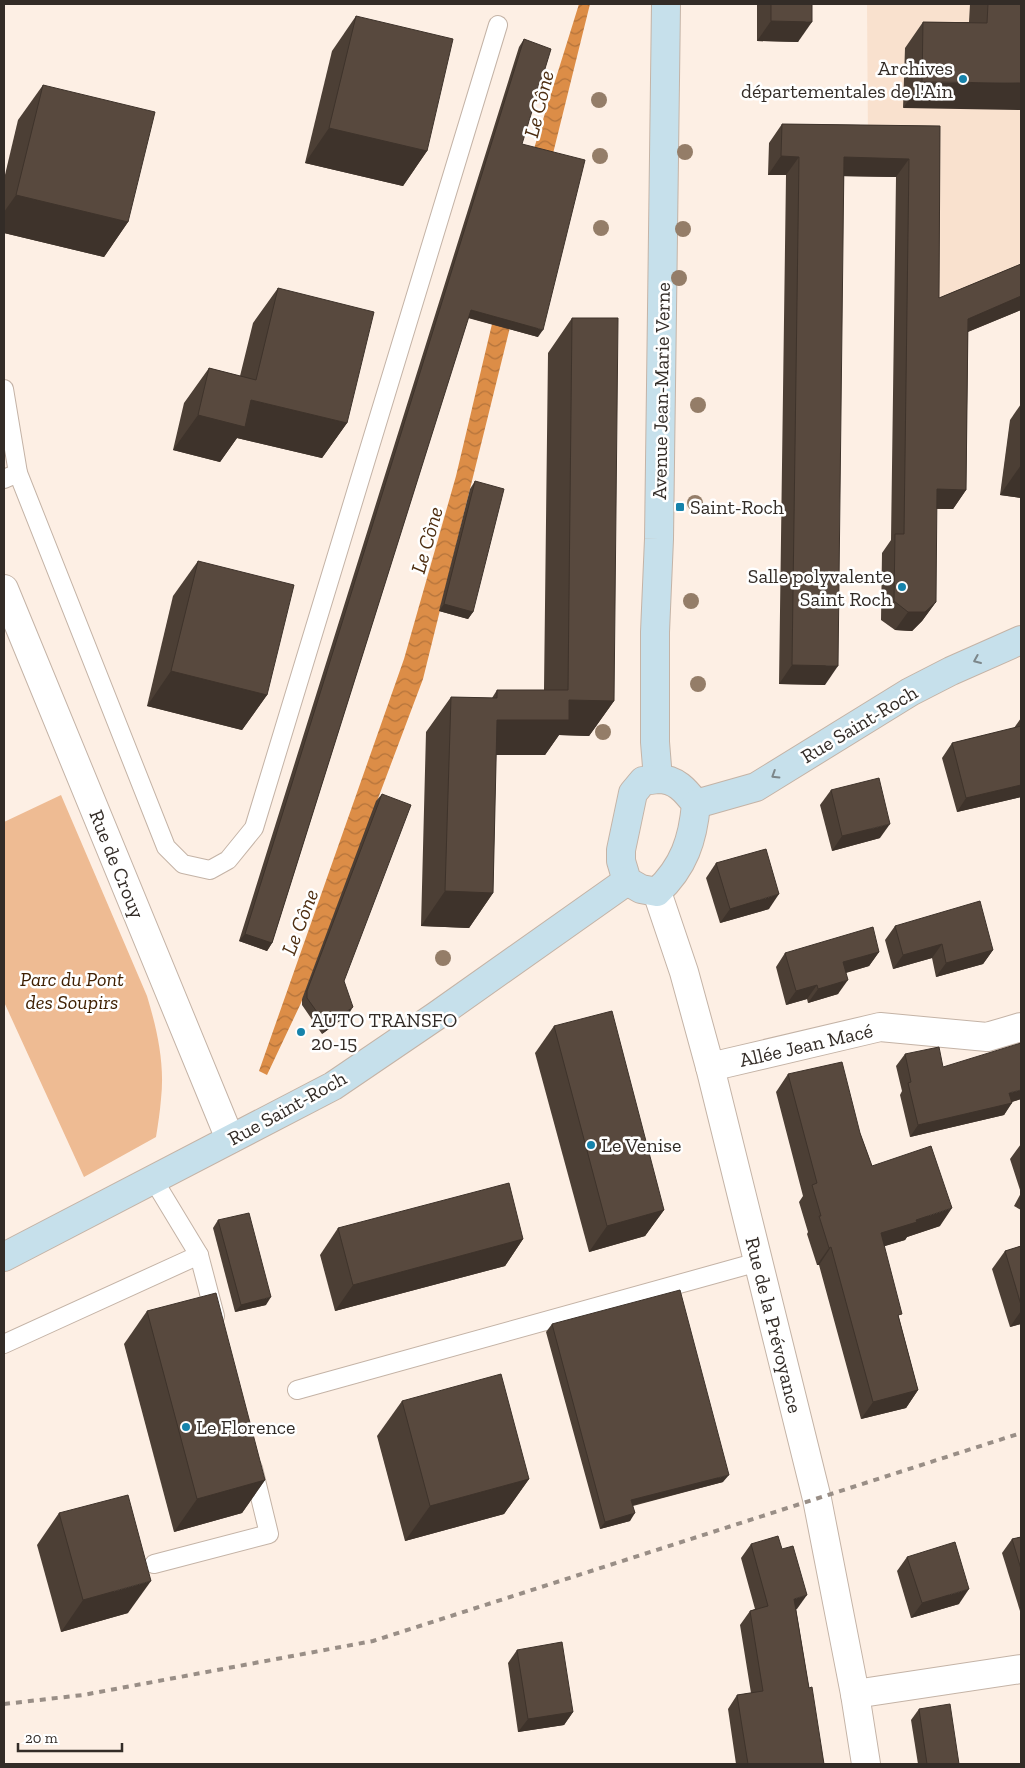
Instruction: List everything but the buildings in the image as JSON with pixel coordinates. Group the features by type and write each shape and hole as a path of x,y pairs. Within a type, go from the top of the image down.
{"street":[{"name":"Avenue Jean-Marie Verne","path":"658,779 655,742 655,632 659,539 666,4"},
{"name":"Rue de Crouy","path":"4,589 230,1139"},
{"name":"Rue Saint-Roch","path":"696,804 756,787 910,692 951,671 1021,640"},
{"path":"667,779 683,787 696,804 694,829 685,852 670,880 657,892 640,889 627,881 621,861 621,850 633,793 643,781 667,779"},
{"name":"Rue Saint-Roch","path":"4,1257 333,1086 627,881"},
{"name":"Rue de la Prévoyance","path":"657,892 684,972 710,1067 817,1499 856,1694 866,1764"},
{"name":"Allée Jean Macé","path":"710,1067 880,1027 987,1037 1021,1026"},
{"path":"856,1694 1021,1669"}],"lane":[{"path":"4,390 11,476 166,847 183,864 210,870 228,860 254,828 498,25"},
{"path":"153,1179 199,1255 218,1332"},
{"path":"4,1344 199,1255"},
{"path":"297,1390 758,1262"},
{"path":"154,1564 270,1534 250,1457"}],"shaded area":[{"path":"867,4 1021,4 1021,277 926,317 927,145 868,144"}],"green space":[{"name":"Parc du Pont des Soupirs","path":"61,795 147,996 157,1034 162,1073 161,1104 156,1137 84,1177 4,1002 4,822"}],"water":[{"name":"Le Cône","path":"579,4 590,4 423,679 301,1003 267,1075 259,1071 404,659 456,476 532,155"}],"railway":[{"path":"4,1704 83,1695 373,1641 1021,1433"}],"place":[{"name":"Archives départementales de l'Ain","path":"963,79"},
{"name":"Saint-Roch","path":"680,507"},
{"name":"Salle polyvalente Saint Roch","path":"902,587"},
{"name":"AUTO TRANSFO 20-15","path":"301,1032"},
{"name":"Le Venise","path":"591,1145"},
{"name":"Le Florence","path":"186,1427"}]}
